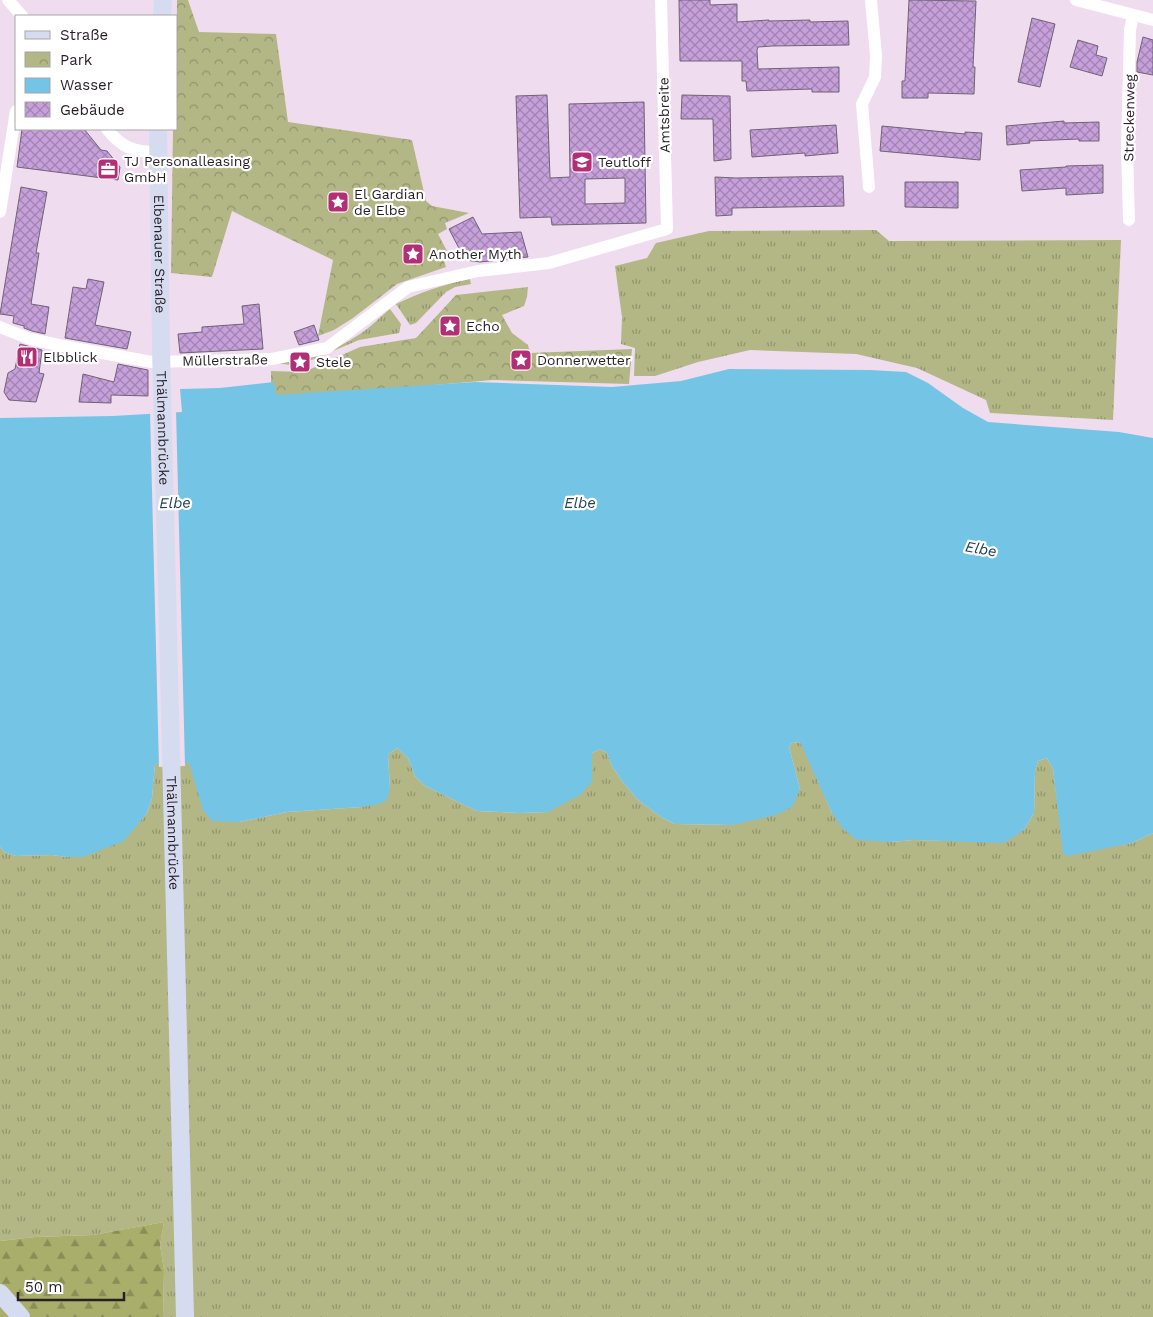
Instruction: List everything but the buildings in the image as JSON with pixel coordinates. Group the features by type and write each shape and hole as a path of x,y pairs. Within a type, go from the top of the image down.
{"street":[{"path":"8,0 21,15"},
{"path":"162,15 163,0"},
{"name":"Amtsbreite","path":"661,0 667,229"},
{"path":"869,187 862,104 875,77 876,56 872,0"},
{"path":"1076,0 1153,20"},
{"name":"Streckenweg","path":"1129,220 1127,148 1130,30 1134,15"},
{"path":"0,212 15,117"},
{"path":"108,130 116,140 128,148 140,152 157,152"},
{"name":"Elbenauer Straße","path":"158,130 161,349"},
{"name":"Müllerstraße","path":"0,327 30,339 152,362 272,360 327,348 408,287 478,271 549,263 667,229"},
{"name":"Thälmannbrücke","path":"161,349 185,1317"},
{"path":"0,1293 21,1317"}],"green space":[{"path":"177,0 188,0 199,32 276,34 288,122 412,140 426,201 432,206 469,213 445,223 447,229 438,234 447,251 442,255 446,267 397,284 353,318 334,330 318,336 333,260 232,211 212,277 171,273 173,130 178,130"},
{"path":"876,230 889,241 1121,240 1113,420 990,413 986,400 917,368 856,354 750,350 698,362 655,376 634,376 635,348 621,344 622,317 615,266 647,258 656,243 709,231"},
{"path":"470,279 471,284 455,287 446,292 416,323 410,325 396,304 432,289"},
{"path":"528,287 524,306 502,315 512,333 528,345 530,353 632,349 629,384 493,380 271,399 271,371 304,372 360,347 416,338 456,295"},
{"path":"390,309 401,324 399,333 359,340 302,364 276,363 309,357 341,345 364,331"},
{"path":"801,742 832,813 891,842 913,840 954,841 1024,830 1034,813 1035,771 1038,761 1047,758 1053,769 1064,854 1132,843 1153,833 1153,1317 163,1317 164,1270 160,1245 164,1222 93,1235 35,1237 0,1241 0,846 4,852 16,856 52,855 66,857 137,824 147,813 152,798 155,764 189,763 239,822 287,812 362,807 390,788 388,755 397,748 408,758 415,776 425,786 477,811 520,813 548,812 592,753 600,749 607,753 611,764 621,780 638,800 661,817 675,824 732,825 800,789 789,747 792,743"},
{"path":"164,1222 160,1245 164,1270 163,1317 0,1317 0,1241 35,1237 93,1235"}],"water":[{"name":"Elbe","path":"729,369 906,372 928,383 963,408 988,422 1119,432 1153,438 1153,833 1132,843 1068,856 1063,854 1053,769 1047,758 1038,761 1035,771 1034,813 1024,830 1004,843 857,840 843,829 832,813 800,742 792,743 789,747 800,789 792,807 776,815 732,825 675,824 661,817 638,800 621,780 611,764 607,753 600,749 592,753 592,782 580,795 548,812 520,813 477,811 425,786 415,776 408,758 397,748 388,755 390,788 387,800 379,804 362,807 287,812 239,822 212,821 203,810 189,763 155,764 152,798 147,813 124,841 83,857 52,855 16,856 4,852 0,846 0,418 113,416 182,412 180,389 220,388 274,382 276,395 475,382 612,387 681,381"}],"pier":[{"path":"176,410 185,766 159,767 150,411"}],"place":[{"name":"Teutloff","path":"582,162"},
{"name":"TJ Personalleasing GmbH","path":"108,169"},
{"name":"El Gardian de Elbe","path":"338,202"},
{"name":"Another Myth","path":"413,254"},
{"name":"Echo","path":"450,326"},
{"name":"Elbblick","path":"27,357"},
{"name":"Donnerwetter","path":"521,360"},
{"name":"Stele","path":"300,362"}]}
